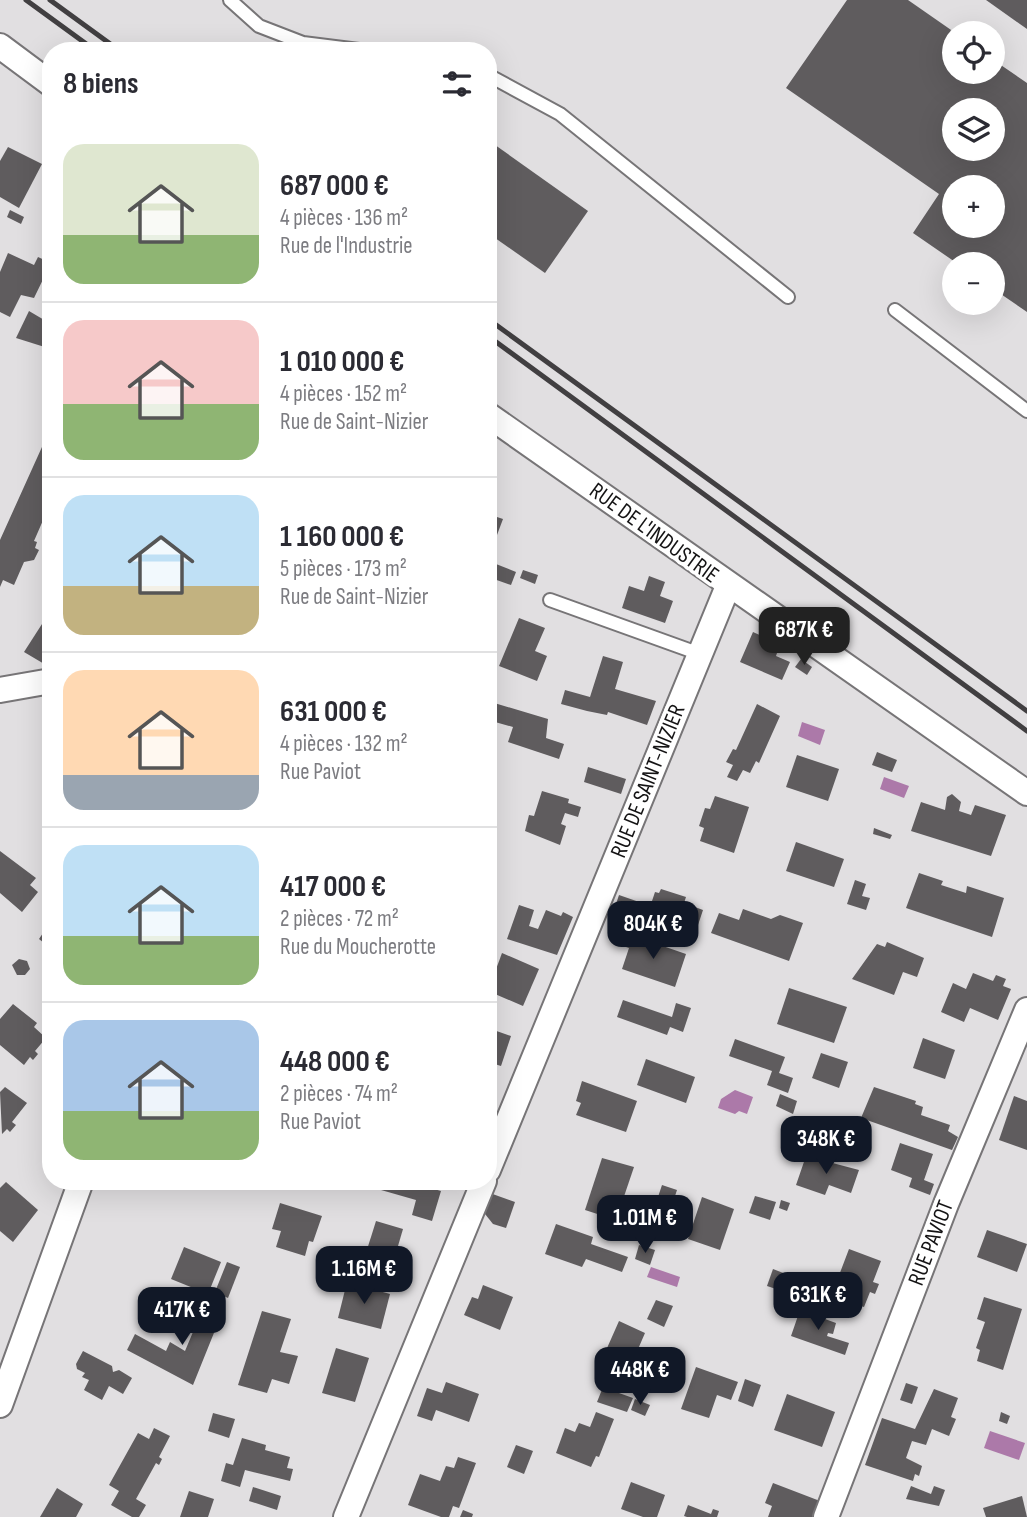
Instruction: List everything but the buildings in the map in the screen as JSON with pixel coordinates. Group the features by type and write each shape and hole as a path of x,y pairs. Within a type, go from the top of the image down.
{"street":[{"path":"0,46 42,77"},
{"name":"RUE DE L'INDUSTRIE","path":"497,421 728,586 1027,793"},
{"name":"RUE DE SAINT-NIZIER","path":"497,1148 728,586"},
{"path":"0,690 42,683"},
{"name":"RUE PAVIOT","path":"826,1517 946,1204 1027,1010"},
{"path":"0,1405 78,1190"},
{"path":"346,1517 480,1190"}],"lane":[{"path":"229,0 258,26 300,42"},
{"path":"497,80 560,114 789,297"},
{"path":"895,310 1027,411"},
{"path":"550,600 700,654"}],"shaded area":[{"path":"802,722 825,730 820,745 798,736"},
{"path":"884,777 909,786 904,798 880,789"},
{"path":"735,1090 753,1097 747,1114 739,1111 735,1114 718,1108 721,1099"},
{"path":"651,1267 680,1277 677,1287 647,1277"},
{"path":"990,1431 1025,1443 1019,1460 984,1448"}],"railway":[{"path":"26,0 84,42"},
{"path":"50,0 108,42"},
{"path":"497,326 1027,711"},
{"path":"497,343 1027,731"}]}
